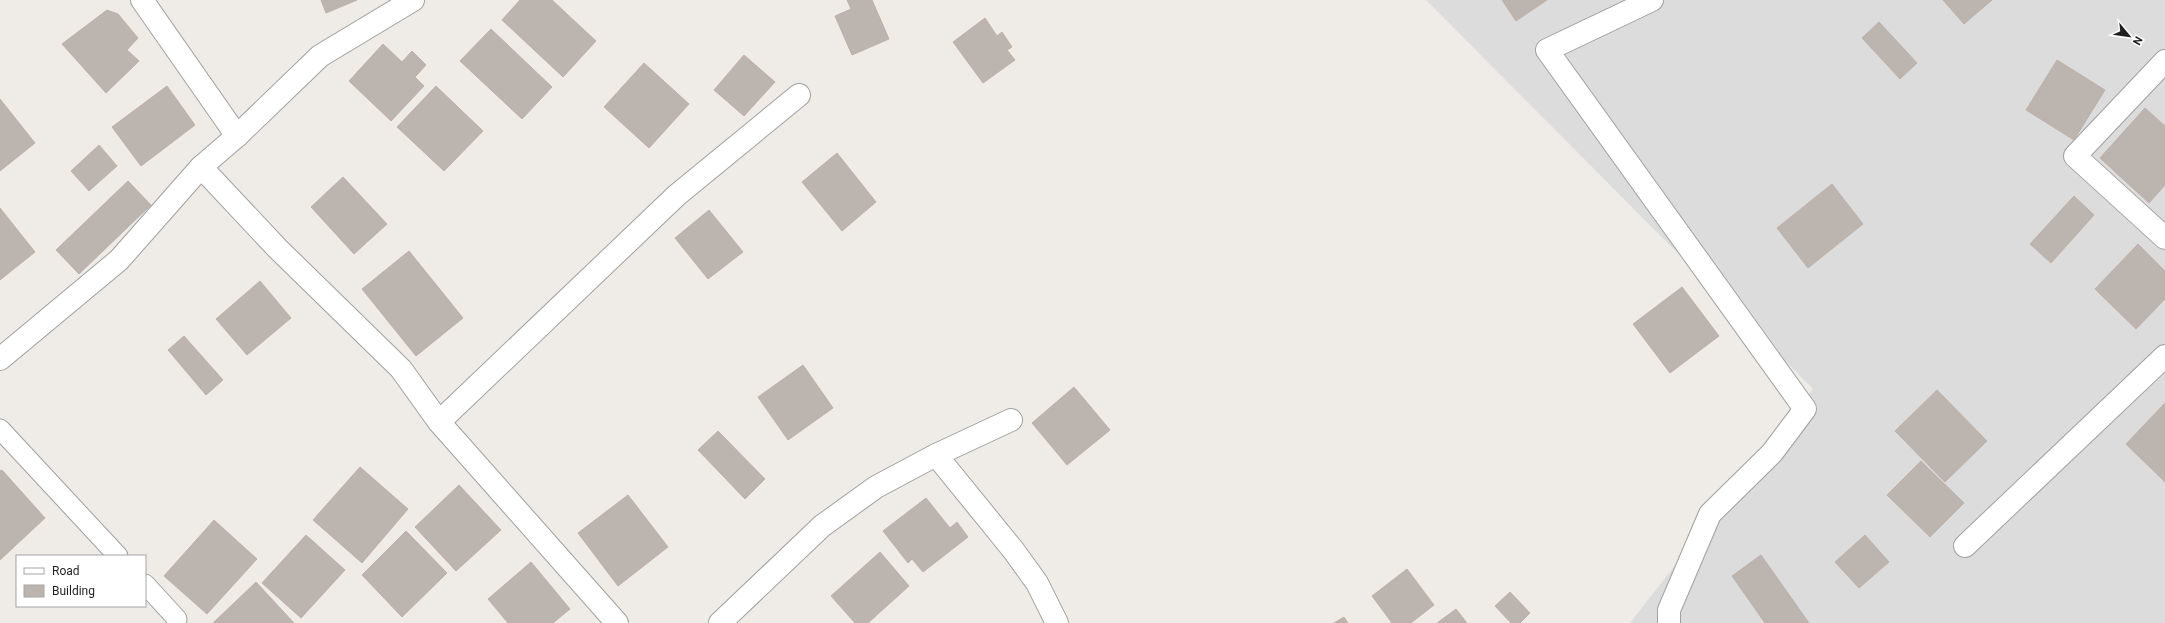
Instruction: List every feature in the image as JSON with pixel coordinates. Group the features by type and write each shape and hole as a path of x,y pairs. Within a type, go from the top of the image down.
{"street":[{"path":"142,0 237,136"},
{"path":"0,359 119,260 201,167 237,136 320,56 413,0"},
{"path":"1652,0 1547,50 1805,409 1772,453 1710,514 1664,619"},
{"path":"2165,61 2075,156 2165,238"},
{"path":"439,422 677,195 799,95"},
{"path":"201,167 278,249 401,369 439,422 617,623"},
{"path":"1965,546 2165,356"},
{"path":"720,623 822,526 876,487 936,455 1012,420"},
{"path":"936,455 1014,550 1037,583 1057,623"}],"lane":[{"path":"0,429 117,555"},
{"path":"146,585 177,619"}],"shaded area":[{"path":"1426,0 2165,0 2165,623 1630,623 1813,389"}],"building":[{"path":"321,0 357,0 326,13"},
{"path":"520,0 552,0 596,41 563,77 502,20"},
{"path":"847,0 872,0 889,39 852,55 835,16 851,9"},
{"path":"1502,0 1547,0 1516,21"},
{"path":"1943,0 1992,0 1964,24"},
{"path":"107,10 118,14 138,38 127,50 139,61 106,93 62,44"},
{"path":"985,18 997,36 1002,32 1012,47 1007,50 1015,60 983,83 953,42"},
{"path":"1879,22 1917,63 1900,79 1862,38"},
{"path":"491,29 552,87 522,119 460,61"},
{"path":"383,44 402,62 412,51 426,65 415,77 424,86 391,121 349,81"},
{"path":"744,55 775,82 744,116 714,90"},
{"path":"2057,60 2105,90 2074,140 2026,110"},
{"path":"644,63 689,104 649,148 604,107"},
{"path":"167,86 195,125 141,166 112,127"},
{"path":"436,86 483,131 444,171 397,127"},
{"path":"0,99 35,143 0,171"},
{"path":"2145,108 2165,126 2165,185 2149,203 2100,158"},
{"path":"99,145 117,166 89,191 71,171"},
{"path":"837,153 876,202 842,231 802,182"},
{"path":"343,177 387,224 354,254 311,207"},
{"path":"128,181 151,205 79,274 56,250"},
{"path":"1832,184 1863,224 1808,268 1777,228"},
{"path":"2074,196 2094,215 2051,263 2030,244"},
{"path":"0,208 35,252 0,280"},
{"path":"709,210 743,252 708,279 675,238"},
{"path":"2138,244 2165,271 2165,299 2136,329 2095,289"},
{"path":"409,251 463,318 416,356 362,289"},
{"path":"260,281 291,318 247,355 216,319"},
{"path":"1682,287 1719,336 1670,373 1633,324"},
{"path":"184,336 223,380 206,395 168,350"},
{"path":"803,365 833,408 788,440 758,397"},
{"path":"1074,387 1110,430 1067,465 1032,423"},
{"path":"1937,390 1987,441 1945,482 1895,431"},
{"path":"2165,403 2165,482 2126,444"},
{"path":"718,431 765,479 745,499 698,450"},
{"path":"1921,461 1964,503 1930,537 1887,495"},
{"path":"360,467 408,509 362,563 313,520"},
{"path":"2,470 45,518 0,560 0,471"},
{"path":"459,485 501,530 456,571 415,527"},
{"path":"628,495 668,547 618,586 578,533"},
{"path":"926,498 950,528 957,522 968,537 923,572 912,559 908,563 883,531"},
{"path":"214,520 257,559 207,614 164,576"},
{"path":"406,531 447,573 402,617 362,575"},
{"path":"306,535 345,570 301,618 262,583"},
{"path":"1865,535 1889,562 1859,588 1835,562"},
{"path":"880,552 909,586 868,623 855,623 831,596"},
{"path":"1761,555 1809,623 1765,623 1732,576"},
{"path":"531,562 570,609 553,623 508,623 488,599"},
{"path":"1407,569 1434,605 1411,623 1392,623 1372,596"},
{"path":"256,582 294,623 213,623"},
{"path":"1510,592 1530,613 1520,623 1511,623 1495,606"},
{"path":"1456,609 1467,623 1437,623"},
{"path":"1344,617 1348,623 1334,623"}]}
